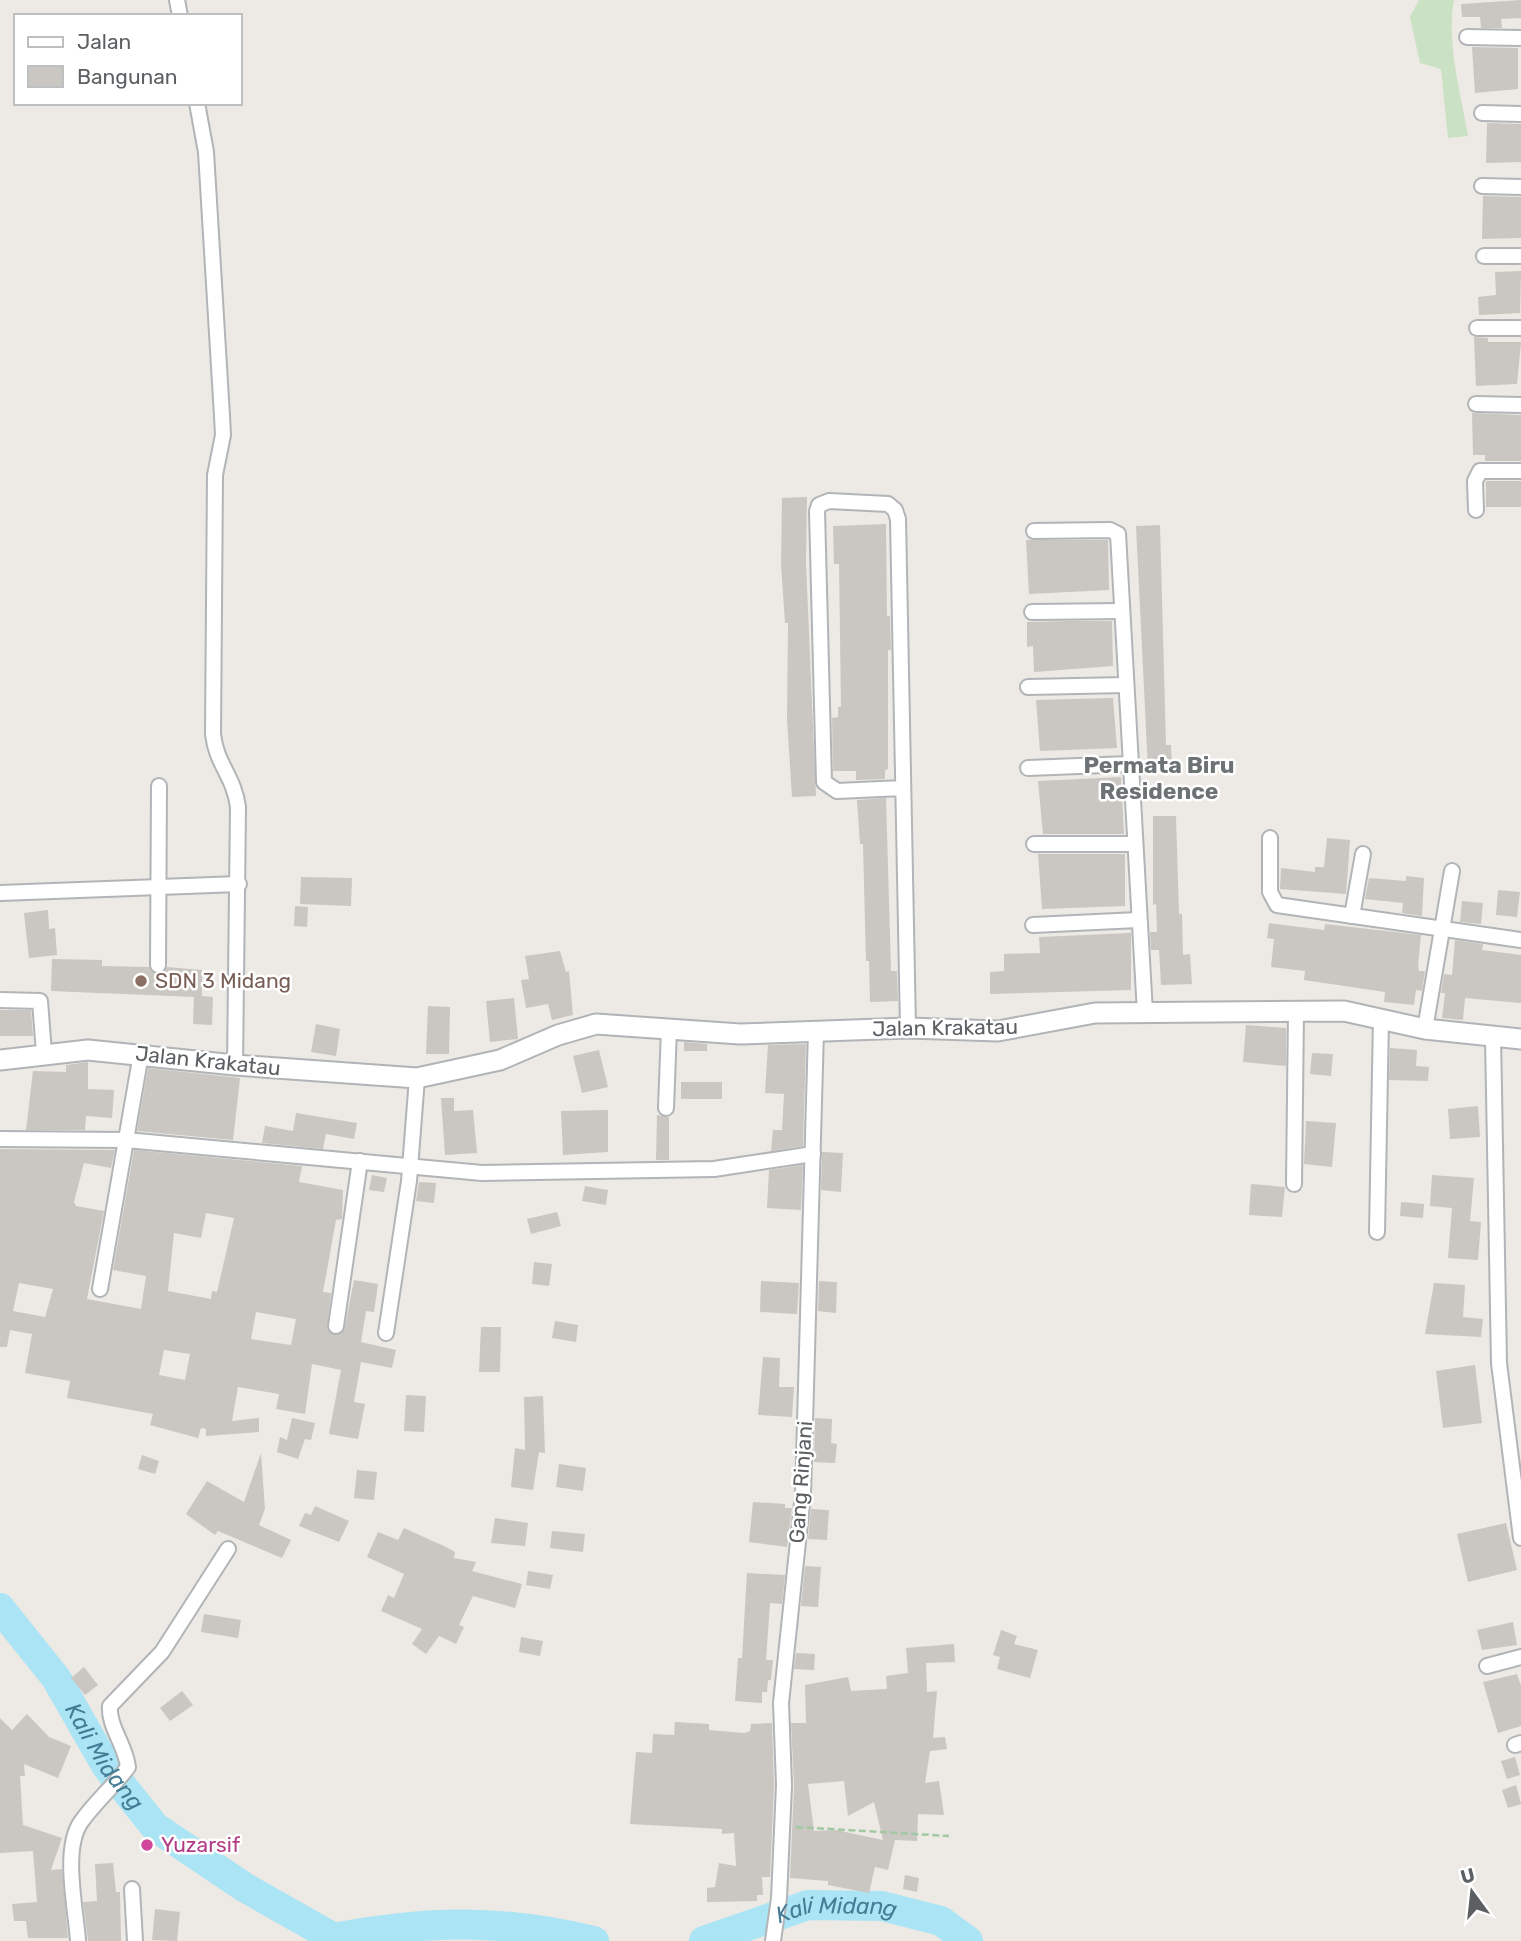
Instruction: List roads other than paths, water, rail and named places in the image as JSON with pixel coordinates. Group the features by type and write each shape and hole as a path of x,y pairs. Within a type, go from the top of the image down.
{"street":[{"path":"1467,37 1521,38"},
{"path":"197,105 206,152 222,443 215,475 213,734 220,763 237,794 239,884 234,1065"},
{"path":"1482,113 1521,114"},
{"path":"1482,186 1521,187"},
{"path":"1484,256 1521,256"},
{"path":"1477,328 1521,328"},
{"path":"1476,404 1521,404"},
{"path":"1476,510 1475,481 1480,471 1521,471"},
{"path":"903,788 837,791 824,782 817,512 819,505 829,501 888,504 895,510 898,520 908,1028"},
{"path":"1034,531 1116,532 1144,1013"},
{"path":"1032,612 1121,611"},
{"path":"1028,687 1126,685"},
{"path":"1028,768 1129,764"},
{"path":"158,965 159,786"},
{"path":"1270,838 1270,892 1277,905 1521,940"},
{"path":"1034,844 1135,844"},
{"path":"1352,916 1363,854"},
{"path":"1425,1030 1452,871"},
{"path":"0,893 239,884"},
{"path":"1033,925 1138,920"},
{"path":"0,1000 40,1000 44,1053"},
{"path":"1294,1184 1296,1011"},
{"name":"Jalan Krakatau","path":"0,1060 81,1049 234,1065 417,1078 500,1060 558,1035 596,1024 740,1034 908,1028 998,1031 1096,1013 1344,1012 1425,1030 1521,1039"},
{"path":"1377,1232 1381,1019"},
{"path":"666,1108 669,1028"},
{"name":"Gang Rinjani","path":"773,1937 779,1898 782,1826 781,1703 803,1494 816,1030"},
{"path":"1493,1037 1499,1363 1521,1538"},
{"path":"100,1289 141,1054"},
{"path":"386,1333 410,1168 417,1078"},
{"path":"0,1139 126,1140 410,1168 500,1173 700,1170 813,1154"},
{"path":"335,1326 360,1161"},
{"path":"78,1941 72,1848 81,1823 128,1768 124,1745 110,1718 110,1706 162,1651 228,1549"},
{"path":"1487,1665 1521,1657"},
{"path":"132,1889 135,1941"}],"waterway":[{"name":"Kali Midang","path":"0,1608 56,1678 107,1767 155,1827 244,1887 334,1938 401,1928 464,1924 527,1929 594,1941"},
{"name":"Kali Midang","path":"704,1941 808,1905 882,1906 941,1921 968,1941"}],"place":[{"name":"SDN 3 Midang","path":"141,981"},
{"name":"Yuzarsif","path":"147,1845"}],"district":[{"name":"Permata Biru Residence","path":"1159,778"}]}
